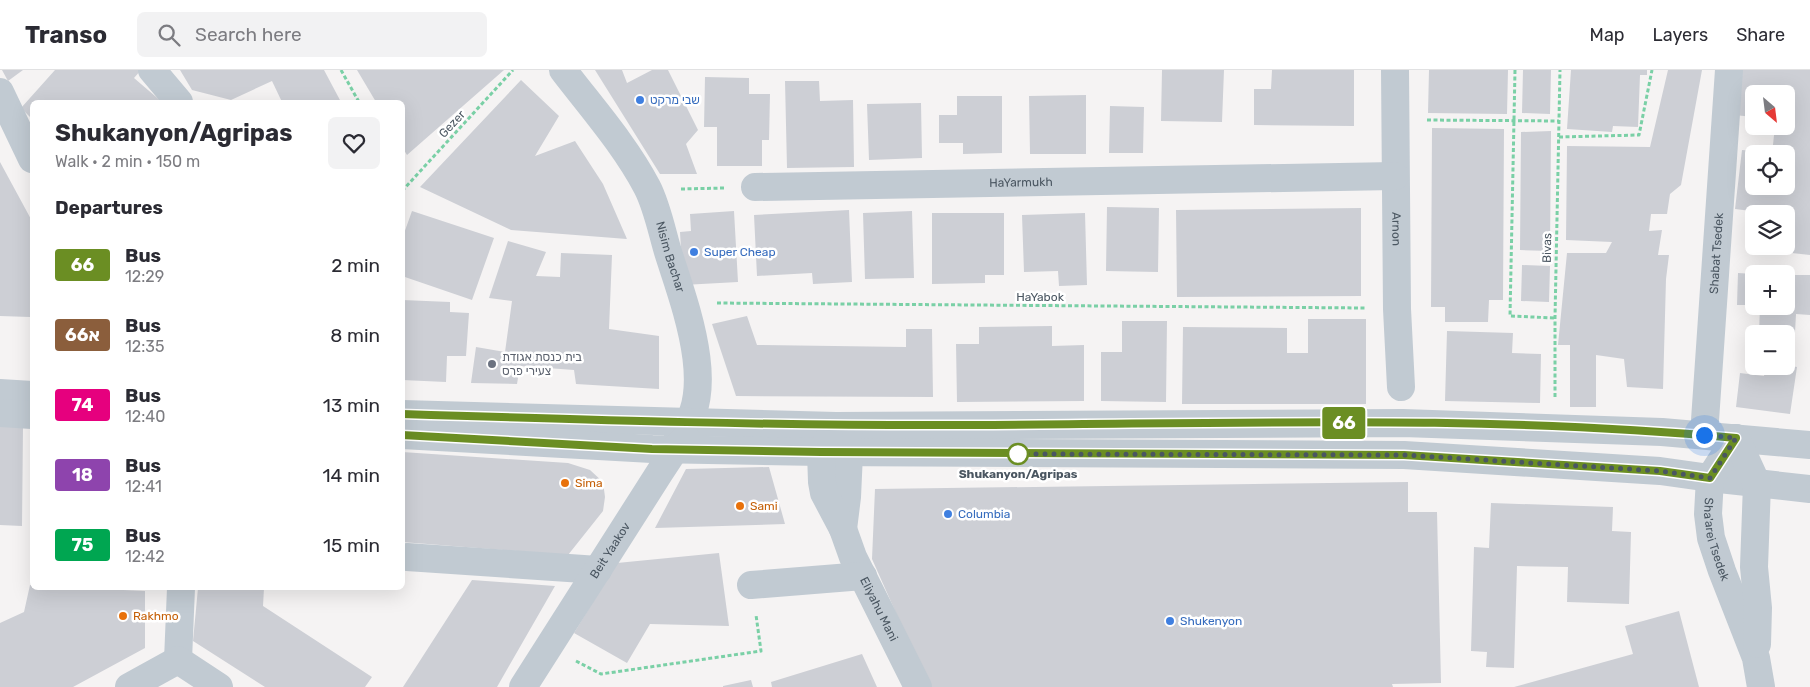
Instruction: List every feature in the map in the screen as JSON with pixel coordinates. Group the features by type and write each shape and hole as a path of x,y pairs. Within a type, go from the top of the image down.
{"street":[{"path":"152,70 177,100"},
{"name":"Nisim Bachar","path":"563,70 634,163 648,190 693,337 698,374 696,402 699,423"},
{"name":"Arnon","path":"1394,70 1397,309 1402,387"},
{"name":"Shabat Tsedek","path":"1704,435 1729,70"},
{"path":"0,92 30,154"},
{"name":"HaYarmukh","path":"756,187 1394,176"},
{"path":"0,393 30,395"},
{"path":"0,413 30,415"},
{"path":"405,414 836,426 1403,422 1555,427 1704,435 1810,445"},
{"name":"Beit Yaakov","path":"523,687 598,570 664,449 693,432 699,423"},
{"path":"821,452 836,426"},
{"name":"Eliyahu Mani","path":"836,426 849,453 843,530"},
{"path":"405,435 664,449 849,453 1404,455 1660,471 1810,489"},
{"name":"Sha'arei Tsedek","path":"1736,438 1710,478 1708,514 1711,538 1756,658 1761,687"},
{"name":"Sha'arei Tsedek","path":"1736,438 1757,484 1754,567 1758,608 1756,658"},
{"name":"Eliyahu Mani","path":"821,452 824,493 843,530 853,557 918,687"},
{"path":"407,557 598,570"},
{"path":"751,585 863,576"},
{"path":"178,660 181,590"},
{"path":"129,687 178,660"},
{"path":"178,660 219,687"}],"path":[{"path":"342,70 358,100"},
{"name":"Gezer","path":"405,188 513,70"},
{"path":"1515,70 1510,316 1554,318"},
{"name":"Bivas","path":"1555,427 1554,318 1560,70"},
{"path":"1559,137 1639,135 1652,70"},
{"path":"1396,120 1559,121"},
{"path":"648,190 756,187"},
{"name":"HaYabok","path":"683,302 1397,309"},
{"path":"548,648 601,674 761,651 751,585"}],"building":[{"path":"2,70 23,70 8,81"},
{"path":"55,70 141,70 134,78 160,100 30,100 30,117 21,108"},
{"path":"180,70 324,70 340,100 281,100 272,81 231,100 192,90"},
{"path":"357,70 504,70 407,155 405,152 405,100 375,100"},
{"path":"595,70 622,70 627,83 652,70 668,70 698,130 686,144 697,174 660,174"},
{"path":"1162,70 1224,70 1222,122 1161,121"},
{"path":"1272,70 1354,70 1354,126 1254,125 1254,89 1271,89"},
{"path":"1429,70 1508,70 1507,114 1428,113"},
{"path":"1523,70 1551,70 1550,114 1522,113"},
{"path":"1571,70 1647,70 1647,75 1640,75 1638,127 1613,126 1612,132 1567,129"},
{"path":"1668,70 1702,70 1681,185 1670,194 1667,214 1651,214 1649,231 1662,230 1658,255 1669,255 1666,279 1663,389 1627,387 1624,359 1596,355 1596,407 1570,407 1570,345 1558,345 1567,253 1606,253 1612,242 1566,240 1567,146 1650,147"},
{"path":"1738,70 1810,70 1810,255 1795,253 1795,205 1745,205 1745,210 1735,209 1742,150 1745,150 1745,195 1795,195 1795,145 1773,145 1774,135 1795,135 1795,85 1745,85 1745,116 1734,115"},
{"path":"705,77 749,78 749,94 770,94 769,140 762,140 762,166 717,166 717,127 704,127"},
{"path":"521,80 559,116 535,156 575,141 603,184 627,239 511,230 420,187"},
{"path":"785,81 819,81 820,101 853,100 854,167 787,168"},
{"path":"1086,95 1086,154 1030,154 1029,96"},
{"path":"957,96 1002,96 1002,153 963,154 963,143 939,143 939,115 957,115"},
{"path":"921,103 922,158 869,160 867,104"},
{"path":"1110,106 1144,107 1143,153 1109,153"},
{"path":"1432,128 1504,129 1503,300 1489,300 1488,322 1445,322 1445,307 1431,307"},
{"path":"1551,131 1550,251 1520,250 1521,132"},
{"path":"0,162 30,217 30,317 0,316"},
{"path":"1107,207 1159,208 1158,272 1106,271"},
{"path":"1361,208 1361,296 1177,297 1176,210"},
{"path":"849,210 852,282 813,284 812,273 757,276 754,215"},
{"path":"412,211 494,238 472,300 405,277 405,231"},
{"path":"734,211 738,282 683,285 680,232 691,231 690,214"},
{"path":"912,211 914,278 865,279 863,213"},
{"path":"932,213 1004,213 1004,275 985,275 985,283 932,284"},
{"path":"1085,213 1087,285 1059,286 1058,271 1024,272 1022,215"},
{"path":"508,241 546,252 536,276 560,277 561,253 612,255 609,329 659,336 659,389 576,384 574,370 520,366 517,384 471,383 476,347 505,352 512,301 489,298"},
{"path":"1522,265 1550,266 1549,302 1521,301"},
{"path":"1738,273 1745,273 1745,305 1737,305"},
{"path":"1795,275 1810,275 1810,315 1796,314 1795,332 1795,325 1759,325 1760,315 1795,315"},
{"path":"405,300 450,302 450,312 469,313 466,356 447,356 446,382 405,380"},
{"path":"747,316 757,345 906,347 906,329 932,329 933,397 736,396 712,324"},
{"path":"1308,319 1366,319 1366,404 1182,404 1183,327 1287,328 1287,353 1308,353"},
{"path":"1122,321 1167,321 1166,402 1101,401 1101,352 1122,352"},
{"path":"1052,326 1052,346 1084,345 1084,401 957,402 956,344 979,344 979,327"},
{"path":"1447,331 1513,333 1512,353 1541,354 1540,403 1445,401"},
{"path":"1795,367 1797,367 1790,414 1736,407 1740,373 1764,376 1795,375"},
{"path":"0,425 23,426 22,526 0,525"},
{"path":"405,452 568,463 590,470 603,482 605,497 603,511 568,555 405,542"},
{"path":"769,467 785,524 655,528 686,469"},
{"name":"Shukenyon","path":"1408,482 1408,512 1437,512 1441,683 1392,684 1393,687 929,687 872,559 875,489"},
{"path":"1491,503 1613,507 1612,531 1631,532 1629,604 1567,602 1568,567 1517,566 1514,668 1486,667 1487,652 1471,651 1474,547 1489,548"},
{"path":"719,553 729,626 650,624 627,663 574,633 617,563"},
{"path":"472,580 555,586 497,687 403,687"},
{"path":"30,585 30,590 145,591 145,648 73,687 0,687 0,623 24,612"},
{"path":"198,590 264,590 263,606 372,677 365,687 265,687 193,641"},
{"path":"1679,611 1699,687 1514,687 1633,654 1625,626"},
{"path":"862,654 877,687 772,687 771,682"},
{"path":"751,680 753,687 723,687 723,686"}],"bus line":[{"name":"66","path":"405,414 836,426 1403,422 1626,430 1736,438 1710,478 1660,471 1404,455 821,452 652,449 405,435"}],"place":[{"name":"שבי מרקט","path":"640,100"},
{"name":"Super Cheap","path":"694,252"},
{"name":"בית כנסת אגודת צעירי פרס","path":"492,364"},
{"name":"Shukanyon/Agripas","path":"1018,454"},
{"name":"Sima","path":"565,483"},
{"name":"Sami","path":"740,506"},
{"name":"Columbia","path":"948,514"},
{"name":"Rakhmo","path":"123,616"},
{"name":"Shukenyon","path":"1170,621"}],"route":[{"path":"1018,454 1404,455 1660,471 1710,478 1736,438 1704,435"}]}
